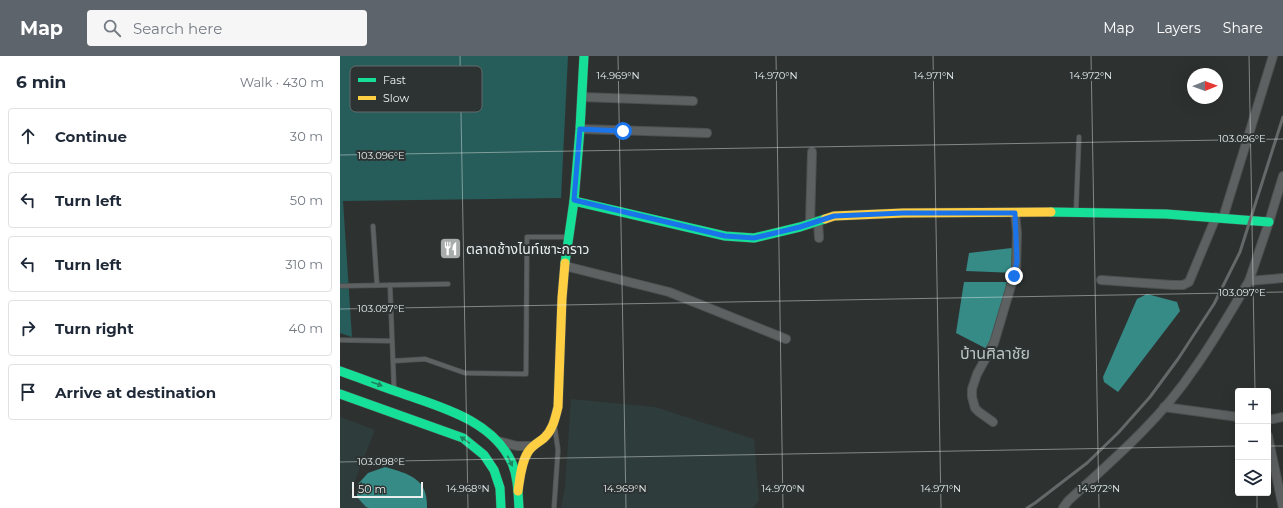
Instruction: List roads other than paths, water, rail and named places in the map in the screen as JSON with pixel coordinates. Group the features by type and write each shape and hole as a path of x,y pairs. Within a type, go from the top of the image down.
{"street":[{"path":"518,491 522,467 532,446 544,438 554,425 558,408 559,345 565,266 574,200 584,56"},
{"path":"1101,280 1172,285 1183,285 1189,282 1220,217 1273,56"},
{"path":"582,96 693,100"},
{"path":"580,129 707,133"},
{"path":"812,152 814,222 819,238"},
{"path":"1063,508 1068,501 1122,452 1164,408 1194,370 1249,281 1283,176"},
{"path":"574,200 725,236 754,238 800,227 834,216 903,213 1076,212 1166,214 1269,222"},
{"path":"993,422 975,408 972,397 972,389 977,374 994,343 1016,269 1017,233 1015,213"},
{"path":"565,266 669,292 786,339"},
{"path":"1249,281 1283,278"},
{"path":"340,371 458,414 481,427 495,440 509,457 515,475 519,508"},
{"path":"340,394 463,438 484,455 494,470 500,488 501,508"},
{"path":"1164,408 1235,417"},
{"path":"1271,419 1283,416"},
{"path":"495,440 517,446 532,446"},
{"path":"1271,450 1283,508"}],"lane":[{"path":"1076,212 1079,137"},
{"path":"373,226 378,285"},
{"path":"393,361 425,359 465,373 526,374 527,237 569,237"},
{"path":"340,286 448,284"},
{"path":"390,285 394,390"},
{"path":"340,340 392,341"},
{"path":"554,425 558,450 554,508"}],"railway":[{"path":"1027,508 1087,463 1118,433 1150,397 1178,359 1214,304 1240,252 1283,117"}],"place":[{"name":"ตลาดช้างไนท์เซาะกราว","path":"451,249"}],"district":[{"name":"บ้านศิลาชัย","path":"995,353"}]}
